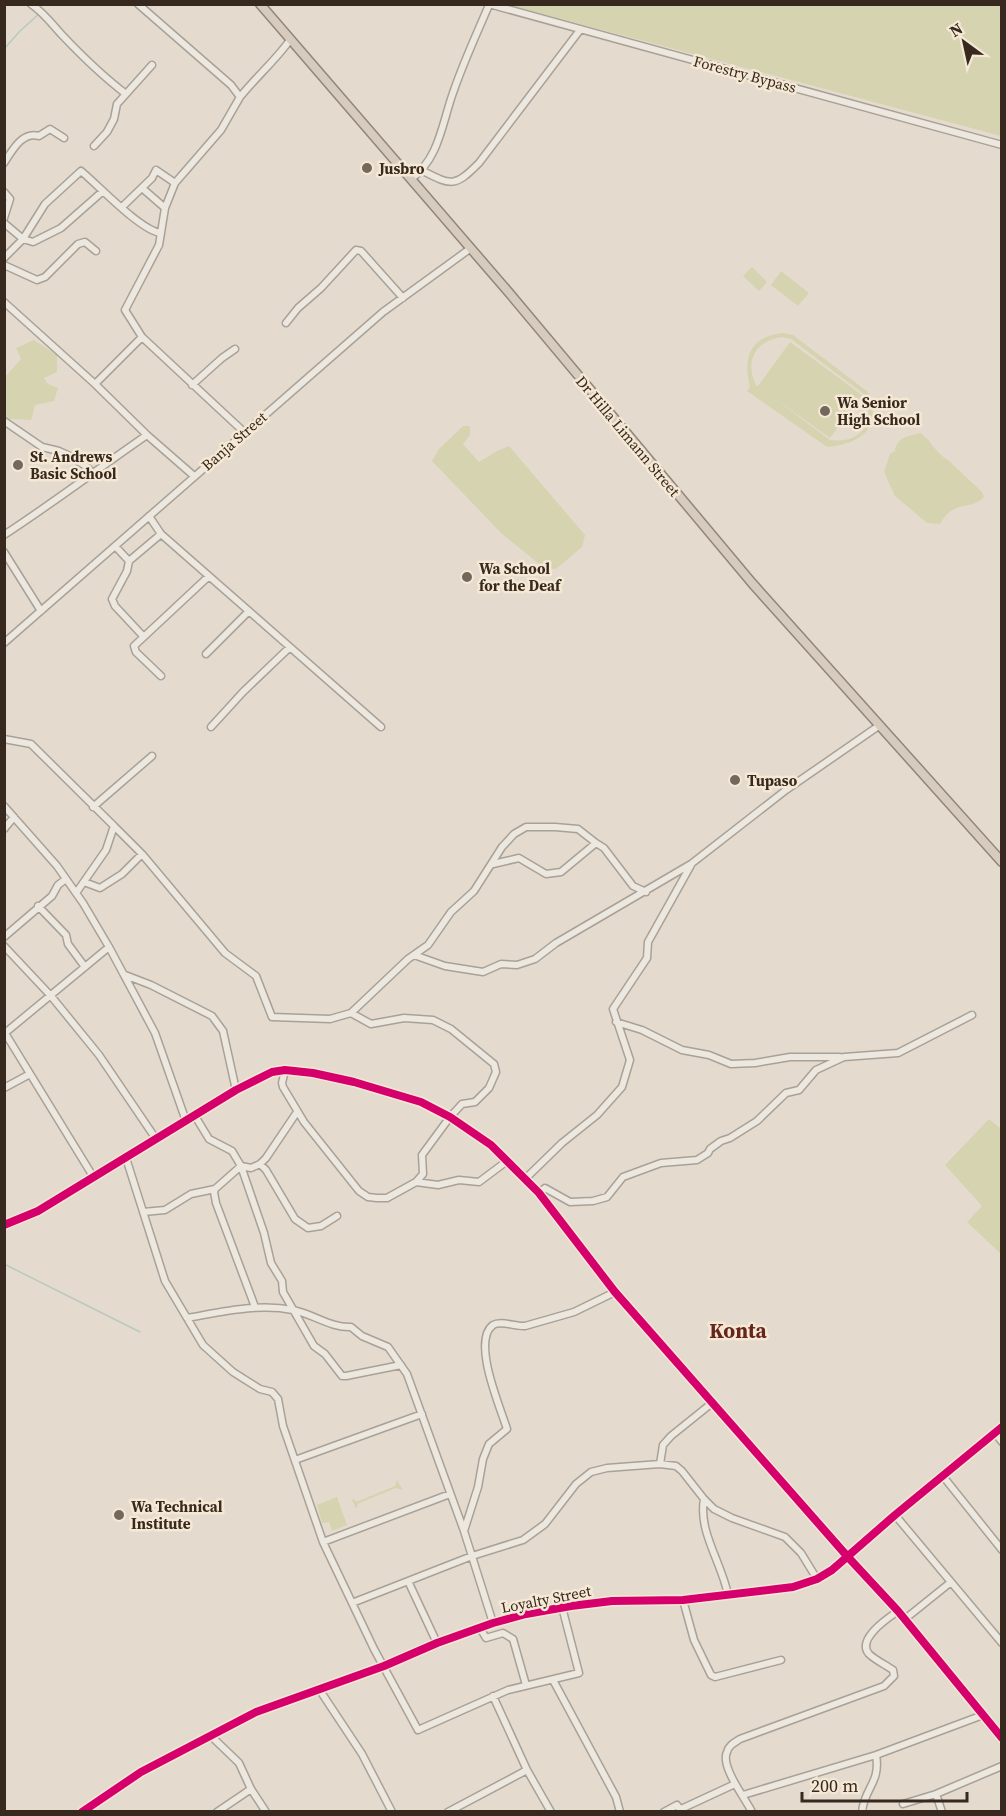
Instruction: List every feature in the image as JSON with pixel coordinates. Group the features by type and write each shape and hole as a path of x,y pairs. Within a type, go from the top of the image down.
{"highway":[{"name":"Dr Hilla Limann Street","path":"260,4 471,248 752,583 1002,862"}],"street":[{"path":"32,4 42,11 62,35 111,83 126,94"},
{"path":"138,4 231,85 240,97"},
{"path":"411,179 423,171 436,148 454,87 489,5"},
{"name":"Forestry Bypass","path":"489,5 1002,145"},
{"path":"423,171 446,183 457,181 467,175 479,163 580,30"},
{"path":"244,432 142,337 125,310 159,245 165,207 175,183 221,130 240,97 255,78 274,61 290,40"},
{"path":"94,146 107,132 114,119 117,104 152,65"},
{"path":"4,163 25,137 33,134 39,136 50,129 64,138"},
{"path":"123,207 142,189 156,170 175,183"},
{"path":"4,258 23,239 45,204 81,171 141,222 160,233"},
{"path":"142,189 165,207"},
{"path":"4,223 23,239 33,242 61,228 103,191"},
{"path":"4,192 10,200 4,218"},
{"path":"4,265 37,280 45,278 78,244 85,242 96,251"},
{"name":"Banja Street","path":"4,643 383,312 471,248"},
{"path":"286,323 356,250 361,251 403,298"},
{"path":"5,303 194,476"},
{"path":"96,384 142,337"},
{"path":"192,385 235,349"},
{"path":"4,421 42,447 70,456 92,473"},
{"path":"4,535 147,435"},
{"path":"148,516 161,534 381,727"},
{"path":"143,636 115,606 112,599 127,571 129,561 161,534"},
{"path":"115,546 129,561"},
{"path":"4,552 41,611"},
{"path":"161,676 136,652 134,646 208,576"},
{"path":"206,654 249,611"},
{"path":"211,727 243,692 290,647"},
{"path":"414,955 445,966 483,972 501,964 517,965 535,959 556,943 691,864 786,790 880,725"},
{"path":"4,739 31,744 142,854 225,953 256,976 272,1017 330,1019 351,1013 434,937 447,917 474,891 502,847 514,834 526,827 578,829 604,848 633,886 646,892"},
{"path":"93,807 152,756"},
{"path":"4,806 66,879 109,947 155,1033 186,1121"},
{"path":"4,829 14,817"},
{"path":"76,893 106,850 114,826"},
{"path":"493,864 519,858 546,874 561,872 596,843"},
{"path":"84,882 100,888 122,874 142,854"},
{"path":"525,1179 562,1143 597,1115 622,1086 630,1060 613,1009 646,958 648,942 691,864"},
{"path":"4,937 52,896 58,885 66,879"},
{"path":"38,906 66,935 68,944 85,967"},
{"path":"4,946 51,996 99,1055 156,1139"},
{"path":"94,1178 4,1033 109,947"},
{"path":"124,975 152,985 212,1016 224,1031 236,1090"},
{"path":"285,1070 282,1083 297,1112 359,1191 365,1196 387,1198 416,1182 423,1174 422,1155 462,1104 475,1102 489,1088 496,1072 494,1064 451,1029 433,1020 404,1018 371,1024 351,1013"},
{"path":"616,1022 642,1030 682,1050 709,1055 730,1064 790,1058 898,1053 972,1015"},
{"path":"539,1193 545,1188 570,1202 593,1201 607,1197 623,1177 661,1163 697,1160 710,1149 757,1121 786,1093 799,1090 816,1070 844,1057"},
{"path":"4,1225 38,1211 236,1090 272,1072 285,1070 313,1073 354,1082 421,1102 450,1117 491,1145 539,1193 559,1216 615,1292 905,1619 1002,1738"},
{"path":"4,1088 30,1074"},
{"path":"241,1166 251,1168 260,1164 297,1112"},
{"path":"195,1116 208,1139 232,1151 241,1166 272,1263 282,1281 283,1292 314,1346 325,1354 342,1376 401,1365"},
{"path":"126,1158 165,1281 187,1318 210,1353 232,1372 260,1389 272,1392 278,1399 283,1426 323,1542 374,1649 418,1730 492,1696 526,1685 579,1673 562,1607"},
{"path":"416,1182 438,1185 459,1180 479,1182 507,1161"},
{"path":"260,1164 266,1170 295,1219 308,1228 321,1226 337,1216"},
{"path":"143,1212 165,1210 190,1194 215,1189 241,1166"},
{"path":"215,1189 216,1203 255,1307"},
{"path":"464,1531 489,1444 507,1429 496,1402 485,1356 487,1333 493,1325 500,1323 518,1327 525,1326 574,1312 615,1292"},
{"path":"187,1318 255,1307 293,1310 330,1324 351,1327 362,1336 388,1347 410,1380 464,1531 493,1623"},
{"path":"660,1464 663,1445 712,1403"},
{"path":"295,1460 422,1414"},
{"name":"Loyalty Street","path":"82,1812 141,1772 256,1712 384,1666 437,1643 493,1623 562,1607 612,1601 683,1600 793,1587 817,1579 832,1570 942,1475 1002,1427"},
{"path":"995,1433 1002,1442"},
{"path":"352,1603 523,1540 545,1524 576,1484 591,1472 606,1468 660,1464 676,1466 714,1509 785,1537 801,1553 817,1579"},
{"path":"942,1475 1002,1550"},
{"path":"323,1542 450,1494"},
{"path":"704,1499 704,1524 728,1595"},
{"path":"895,1515 1002,1643"},
{"path":"408,1581 437,1643"},
{"path":"905,1619 951,1582"},
{"path":"683,1600 694,1640 711,1675 715,1677 781,1660"},
{"path":"752,1812 726,1765 725,1754 730,1745 740,1739 884,1686 894,1676 893,1670 869,1654 867,1648 870,1633 898,1611"},
{"path":"480,1628 486,1638 503,1633 513,1639 526,1685"},
{"path":"553,1680 616,1797 620,1812"},
{"path":"319,1689 362,1754 392,1812"},
{"path":"492,1696 527,1770 551,1812"},
{"path":"743,1795 876,1755 983,1715"},
{"path":"210,1735 238,1763 251,1790 266,1812"},
{"path":"862,1812 865,1796 876,1777 878,1765 876,1755"},
{"path":"903,1804 936,1794 1002,1766"},
{"path":"448,1812 527,1770"},
{"path":"664,1812 677,1805 681,1810 735,1784"},
{"path":"217,1812 251,1790"},
{"path":"936,1794 942,1812"}],"shaded area":[{"path":"509,5 1001,5 1001,136"},
{"path":"752,267 767,282 759,291 743,276"},
{"path":"781,271 809,293 798,306 771,285"},
{"path":"782,333 793,335 868,392 873,415 866,432 850,442 827,447 747,391 750,387 747,367 751,351 762,339","holes":["782,337 791,339 865,395 868,405 867,423 857,435 850,439 830,440 770,395 830,438 862,395 790,342 758,386 756,385 751,368 752,360 759,347 773,339"]},
{"path":"34,340 57,355 57,372 44,378 48,384 58,388 54,401 35,405 31,420 9,419 5,416 5,377 21,359 16,348"},
{"path":"463,426 470,426 470,435 463,444 479,462 509,446 585,535 582,547 556,569 544,568 501,533 432,461 438,450"},
{"path":"921,433 940,454 982,492 984,497 973,504 951,511 940,524 927,523 895,496 884,472 890,454 895,451 898,442"},
{"path":"989,1119 1001,1129 1001,1254 967,1222 982,1206 945,1165"},
{"path":"397,1480 403,1490 396,1488 357,1504 356,1508 352,1500 356,1502 395,1486"},
{"path":"337,1497 347,1525 332,1531 329,1522 322,1523 317,1505"}],"waterway":[{"path":"4,49 40,13"},
{"path":"4,1264 140,1332"}],"cycle path":[{"path":"4,1225 38,1211 236,1090 272,1072 285,1070 313,1073 354,1082 421,1102 450,1117 491,1145 539,1193 615,1292 898,1611 1002,1738"},
{"path":"82,1812 141,1772 256,1712 384,1666 437,1643 493,1623 571,1606 612,1601 683,1600 793,1587 817,1579 832,1570 1002,1427"}],"place":[{"name":"Jusbro","path":"367,168"},
{"name":"Wa Senior High School","path":"825,411"},
{"name":"St. Andrews Basic School","path":"18,465"},
{"name":"Wa School for the Deaf","path":"467,577"},
{"name":"Tupaso","path":"735,780"},
{"name":"Wa Technical Institute","path":"119,1515"}],"district":[{"name":"Konta","path":"738,1330"}]}
